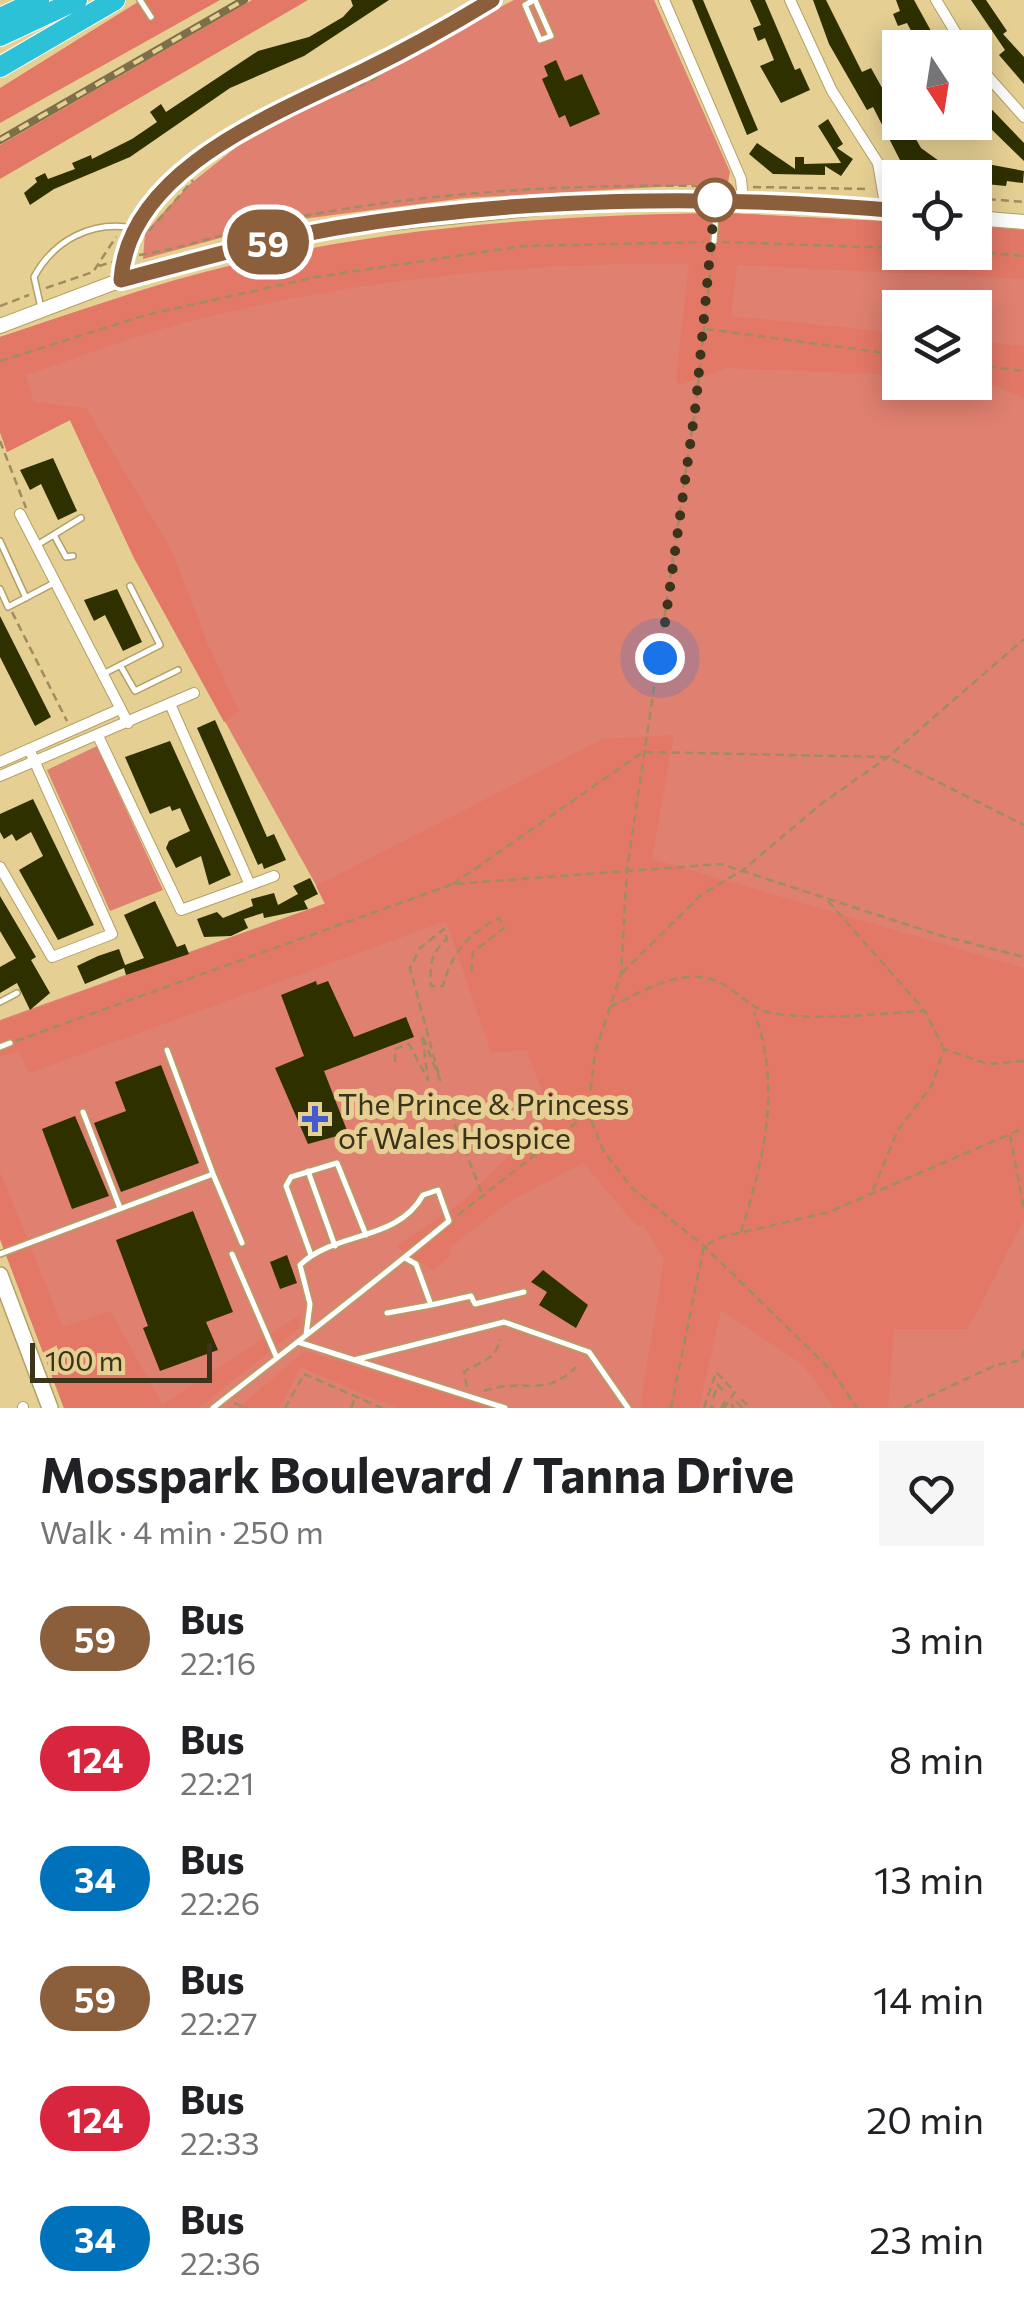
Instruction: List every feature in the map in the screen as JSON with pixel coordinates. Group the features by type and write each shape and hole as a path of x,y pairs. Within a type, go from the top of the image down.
{"highway":[{"path":"0,10 21,0"},
{"path":"0,18 39,0"},
{"path":"0,36 77,0"},
{"path":"0,67 115,0"}],"main road":[{"path":"0,1275 50,1408"}],"street":[{"path":"121,280 132,233 175,180 240,130 367,69 492,0"},
{"path":"664,0 741,179 743,200"},
{"path":"790,0 832,92 878,163 882,176"},
{"path":"936,0 954,30"},
{"path":"992,81 1024,116"},
{"path":"0,326 121,280 342,228 570,205 743,200 882,209"},
{"path":"992,219 1024,222"},
{"path":"20,514 128,723"},
{"path":"0,776 194,693"},
{"path":"170,704 250,885"},
{"path":"0,762 120,709"},
{"path":"98,736 180,910 274,876"},
{"path":"0,867 52,957 112,934 30,749"}],"lane":[{"path":"140,0 151,17"},
{"path":"535,0 550,36 540,40 525,4 531,1 535,0"},
{"path":"714,242 717,200"},
{"path":"41,310 34,277 56,247 79,232 110,226 132,233"},
{"path":"37,545 81,518"},
{"path":"54,535 66,557 72,556"},
{"path":"0,541 26,598"},
{"path":"0,590 8,607 57,581"},
{"path":"103,674 160,645 130,586"},
{"path":"120,665 135,691 178,670"},
{"path":"0,1002 17,993"},
{"path":"0,1047 10,1044"},
{"path":"166,1050 242,1243"},
{"path":"84,1112 120,1208"},
{"path":"311,1255 286,1186 291,1177 337,1163 366,1235"},
{"path":"308,1171 335,1246"},
{"path":"0,1254 213,1174"},
{"path":"213,1408 276,1356 297,1342 306,1335 405,1258 449,1222 438,1190 423,1196 415,1209 390,1227 311,1255 300,1264 310,1304 306,1335"},
{"path":"232,1254 276,1356"},
{"path":"405,1258 416,1264 431,1305"},
{"path":"387,1314 471,1296 475,1304 524,1292"},
{"path":"354,1360 504,1322 590,1352 628,1408"},
{"path":"297,1342 505,1408"}],"path":[{"path":"348,91 384,74"},
{"path":"132,233 150,230 195,178"},
{"path":"992,199 1024,202"},
{"path":"0,361 146,314 316,277 522,246 714,242 882,247"},
{"path":"714,242 705,329 627,870 620,974 596,1052 588,1113 604,1152 632,1190 704,1246 832,1372 857,1408"},
{"path":"992,253 1024,256"},
{"path":"705,329 882,353"},
{"path":"992,367 1024,372"},
{"path":"0,442 29,505 20,514"},
{"path":"8,607 72,731"},
{"path":"620,974 701,895 743,870 821,804 888,756 1024,639"},
{"path":"10,1044 453,884 643,752 888,756 1024,824"},
{"path":"453,884 720,864 827,900 1024,957"},
{"path":"827,900 925,1011 944,1048 988,1064 1024,1060"},
{"path":"395,1062 395,1048 408,1044 428,1080 422,1035 440,1080 410,968 414,958 444,929 447,939 432,954 430,966 431,986 444,986 456,951 479,928 499,918 504,928 472,952 471,975"},
{"path":"610,1006 682,976 705,975 732,990 753,1010 764,1040 771,1102 761,1167 741,1232"},
{"path":"753,1010 783,1015 925,1011"},
{"path":"872,1191 898,1130 932,1085 944,1048"},
{"path":"445,1100 483,1196"},
{"path":"449,1222 588,1113"},
{"path":"704,1246 741,1232 830,1212 1024,1128"},
{"path":"1010,1133 1024,1209"},
{"path":"671,1408 704,1246"},
{"path":"500,1339 498,1352 464,1372 466,1386 475,1395 507,1384 543,1388 560,1383 576,1366"},
{"path":"904,1408 996,1364 1022,1360 1024,1350"},
{"path":"710,1408 716,1372 750,1408"},
{"path":"285,1408 304,1374 382,1408"},
{"path":"711,1397 718,1384 724,1393"},
{"path":"723,1408 731,1404 735,1392"},
{"path":"351,1408 356,1397"},
{"path":"741,1399 737,1402 742,1408"},
{"path":"224,1400 247,1408"}],"shaded area":[{"path":"141,0 220,0 0,123 0,88"},
{"path":"252,0 308,0 0,179 0,145"},
{"path":"514,0 654,0 730,172 728,183 465,198 279,222 143,259 145,233 190,184 239,145"},
{"path":"725,213 882,221 882,270 992,270 992,227 1024,230 1024,1408 64,1408 0,1239 0,1020 326,903 134,558 70,420 7,452 0,432 0,337 174,280 233,265 355,242 539,221"},
{"path":"725,213 882,221 882,270 992,270 992,227 1024,230 1024,279 737,265 731,316 882,331 882,374 728,368 680,385 676,379 689,264 625,264 498,270 308,295 164,329 25,375 34,402 86,408 172,551 208,645 239,711 224,722 134,558 70,420 7,452 0,432 0,337 140,291 287,253 411,232 599,217"},
{"path":"992,343 1024,346 1024,398 992,385"},
{"path":"674,735 652,859 1024,968 1024,1220 968,1329 894,1329 888,1408 834,1408 803,1365 721,1310 699,1408 640,1408 664,1260 643,1224 637,1226 583,1163 510,1201 449,1248 452,1254 433,1270 396,1246 462,1202 551,1115 527,1051 491,1052 446,921 29,1073 19,1051 0,1057 0,1022 325,904 316,886 603,739"},
{"path":"97,746 163,890 110,911 47,770"},
{"path":"0,1172 63,1327 111,1311 162,1405 301,1314 299,1328 198,1408 64,1408 0,1239"},
{"path":"305,1351 494,1408 397,1408 301,1367 279,1408 238,1408"}],"building":[{"path":"351,0 389,0 304,56 230,88 130,157 54,189 30,205 24,193 37,182 35,178 45,173 48,179 75,169 72,163 91,155 92,159 132,139 157,122 150,112 161,104 166,112 258,51 309,37 343,17 353,6"},
{"path":"692,0 703,0 758,130 747,135"},
{"path":"750,0 765,0 795,70 800,68 810,90 781,103 760,66 774,60 765,38 758,41 753,28 761,25"},
{"path":"813,0 826,0 862,72 871,68 882,88 882,125 873,107 867,110 829,44"},
{"path":"896,0 914,0 930,30 911,30 907,23 898,26 893,14 900,11"},
{"path":"971,0 986,0 1007,31 1003,34 1024,57 1024,84 999,55 1005,50"},
{"path":"556,60 565,81 582,74 600,114 570,127 565,115 559,118 542,79 548,76 544,66"},
{"path":"992,110 1024,143 1024,161 992,130"},
{"path":"828,119 843,144 837,148 853,159 841,176 825,166 825,175 773,174 749,154 757,143 795,169 795,157 804,157 804,164 841,163 818,126"},
{"path":"890,140 916,140 938,160 900,160"},
{"path":"992,165 1024,171 1023,183 1007,181 1006,186 992,185"},
{"path":"53,458 77,511 58,520 41,484 30,490 20,470"},
{"path":"117,589 142,642 123,651 105,615 94,621 84,600"},
{"path":"0,616 51,717 35,726 0,657"},
{"path":"215,720 267,837 274,834 286,860 264,869 262,863 258,865 197,728"},
{"path":"170,741 231,875 209,885 201,856 176,868 166,848 169,841 190,831 180,808 172,811 170,806 150,814 125,757"},
{"path":"33,799 94,925 58,940 19,870 43,856 31,832 16,841 12,834 4,839 0,832 0,814"},
{"path":"310,878 318,894 304,901 308,909 264,918 263,913 244,919 248,928 231,936 204,937 197,919 217,912 223,918 253,906 251,899 274,893 278,905 298,894 293,886"},
{"path":"0,896 36,957 31,960 50,993 30,1010 17,983 0,993 0,967 16,958 0,931"},
{"path":"155,901 177,947 185,944 189,954 126,975 124,968 85,984 77,966 98,956 119,949 125,965 144,958 124,915"},
{"name":"The Prince & Princess of Wales Hospice","path":"316,981 317,985 328,981 354,1037 406,1017 414,1037 324,1071 348,1133 308,1144 275,1068 304,1056 281,995"},
{"path":"161,1065 199,1163 121,1192 94,1123 126,1111 115,1082"},
{"path":"75,1116 109,1196 72,1209 42,1129"},
{"path":"193,1211 233,1312 206,1322 218,1350 160,1371 116,1240"},
{"path":"287,1255 297,1283 280,1289 270,1262"},
{"path":"543,1270 588,1305 576,1328 539,1305 547,1292 531,1282"}],"railway":[{"path":"0,140 244,0"}],"bus line":[{"name":"59","path":"492,0 367,69 240,130 199,160 175,180 134,228 122,258 121,280 282,238 342,228 570,205 717,200 882,210"}],"place":[{"name":"The Prince & Princess of Wales Hospice","path":"315,1119"}],"route":[{"path":"660,658 696,403 715,200"}]}
